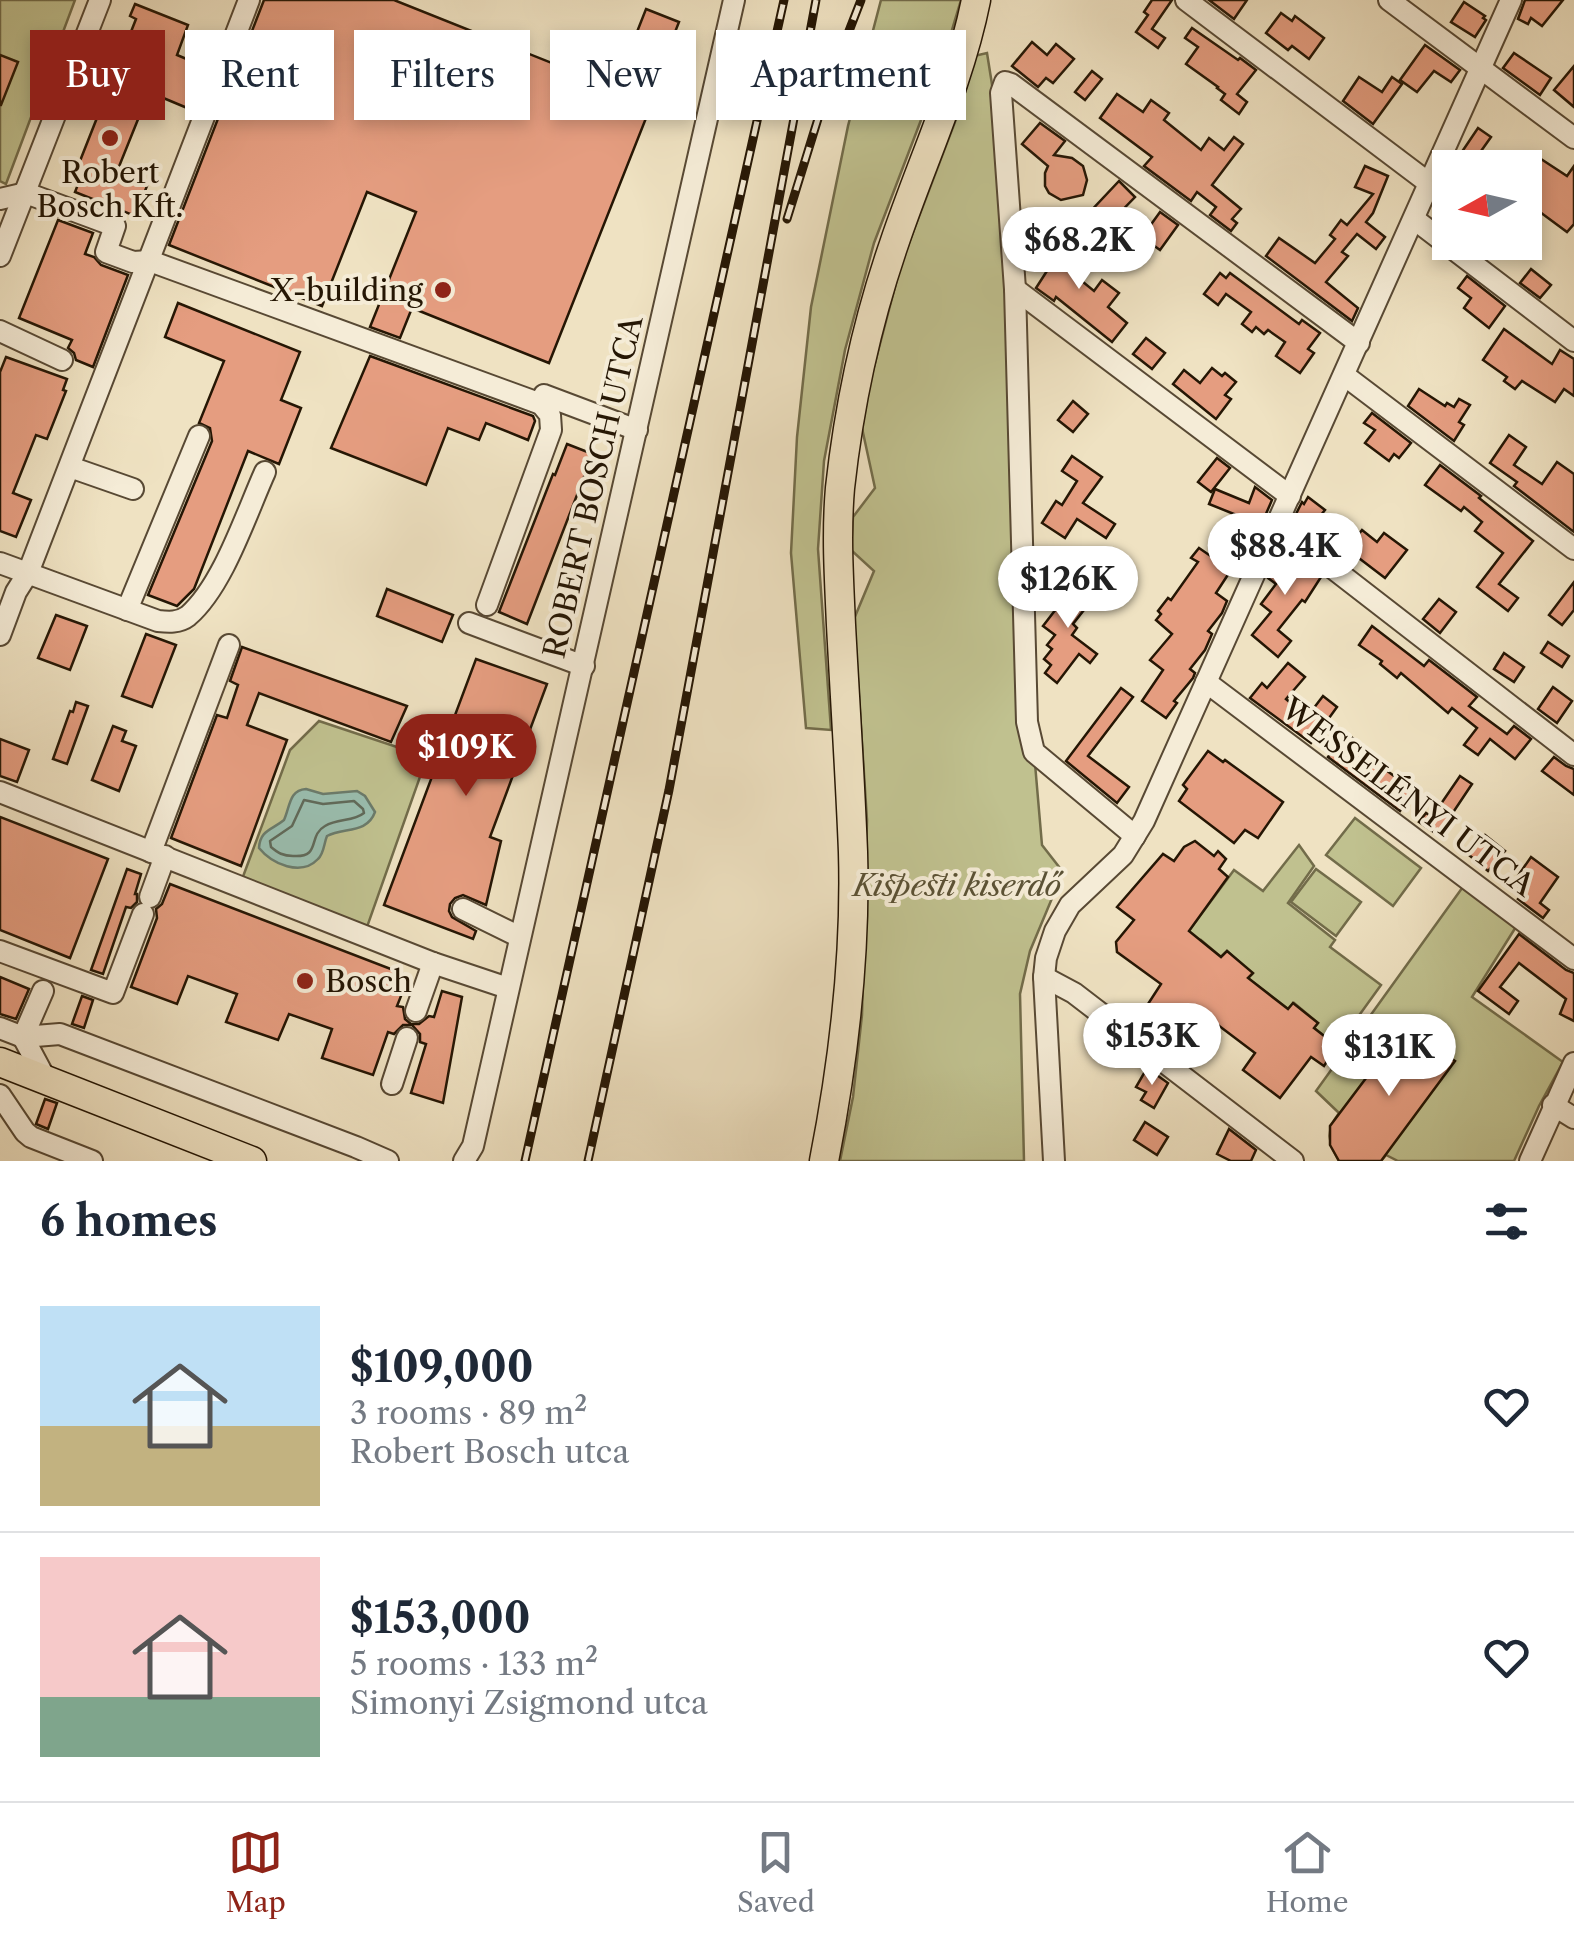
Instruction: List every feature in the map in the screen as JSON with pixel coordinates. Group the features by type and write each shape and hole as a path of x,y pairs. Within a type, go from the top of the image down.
{"main road":[{"path":"824,1161 844,1046 852,948 853,855 838,561 844,457 878,294 956,78 976,0"},
{"path":"0,1062 246,1159"}],"street":[{"path":"0,635 8,589 28,573 250,0"},
{"name":"ROBERT BOSCH UTCA","path":"464,1161 472,1146 584,666 734,0"},
{"path":"1186,0 1430,184"},
{"path":"1389,0 1574,138"},
{"path":"1054,1161 1044,978 1055,931 1070,906 1122,855 1144,821 1510,0"},
{"path":"0,256 94,2"},
{"path":"1135,836 1034,752 1027,722 1015,288 1001,94 1004,82 1358,343"},
{"path":"0,199 26,193 115,226 106,252 134,262 150,261 541,404 550,415 552,430 487,605"},
{"path":"1414,219 1574,341"},
{"path":"1015,288 1290,496"},
{"path":"0,331 62,360"},
{"path":"1344,375 1574,549"},
{"path":"541,404 544,394 637,430"},
{"path":"127,610 199,436"},
{"path":"70,467 132,489"},
{"path":"0,563 158,621 178,621 215,583 265,472"},
{"path":"1277,524 1574,755"},
{"path":"469,623 584,666"},
{"path":"0,951 114,993 146,906 158,854 229,645"},
{"name":"WESSELÉNYI UTCA","path":"1206,682 1574,959"},
{"path":"0,792 432,963 508,988"},
{"path":"462,909 520,936"},
{"path":"416,1012 432,963"},
{"path":"1044,978 1074,992 1293,1161"},
{"path":"42,991 23,1037 46,1080"},
{"path":"0,1028 23,1037 60,1034 388,1161"},
{"path":"392,1084 407,1038"},
{"path":"1530,1161 1574,1063"},
{"path":"0,1096 31,1137 92,1161"},
{"path":"1553,1104 1574,1118"}],"green space":[{"path":"0,0 75,0 64,30 30,30 30,120 6,184 0,181"},
{"path":"881,0 961,0 952,30 873,30"},
{"name":"Kispesti kiserdő","path":"987,53 994,97 1042,845 1063,872 1030,951 1020,994 1024,1161 840,1161 853,1097 862,1015 867,820 854,619 874,571 851,550 853,517 875,488 862,428 901,264 956,120 966,120 966,89 974,56"},
{"path":"850,120 921,120 874,243 845,350 824,461 818,549 831,730 806,728 791,553 797,437 811,307"},
{"path":"319,721 427,757 367,927 241,882 290,750"},
{"path":"1355,818 1421,868 1393,906 1326,855"},
{"path":"1299,845 1314,866 1288,903 1335,940 1330,947 1381,985 1337,1046 1314,1028 1318,1023 1294,1003 1288,1009 1248,978 1252,974 1227,951 1221,957 1201,940 1193,951 1185,936 1234,870 1263,891"},
{"path":"1316,869 1361,902 1336,936 1291,902"},
{"path":"1465,884 1519,922 1472,997 1563,1062 1514,1161 1398,1161 1386,1155 1381,1161 1339,1161 1330,1137 1339,1113 1316,1091"}],"water":[{"path":"306,789 323,794 357,791 375,812 361,827 327,836 318,859 295,868 279,863 259,848 264,834 284,820 293,796"}],"building":[{"path":"264,0 394,0 469,30 354,30 354,120 530,120 530,54 550,62 550,120 645,120 549,363 412,308 400,338 370,327 416,212 367,192 322,306 169,245 217,120 334,120 334,30 252,30"},
{"path":"1152,0 1172,0 1152,29 1165,38 1158,48 1136,32 1148,15 1144,12"},
{"path":"1209,0 1247,0 1234,19"},
{"path":"1525,0 1563,0 1542,26 1531,18 1528,24 1518,19"},
{"path":"1464,2 1485,16 1475,37 1451,22"},
{"path":"135,4 188,25 177,55 185,58 185,107 165,99 165,30 132,30 136,19 130,16"},
{"path":"646,9 679,22 676,30 638,30"},
{"path":"1281,13 1292,21 1295,16 1324,38 1309,59 1292,46 1288,50 1266,33"},
{"path":"1192,28 1256,70 1237,94 1247,102 1239,114 1221,100 1225,94 1218,87 1186,64 1198,47 1185,38"},
{"path":"1032,42 1047,55 1056,44 1074,59 1053,83 1046,78 1038,87 1012,66"},
{"path":"1425,45 1460,70 1451,82 1434,71 1417,92 1400,80"},
{"path":"1514,53 1551,78 1540,95 1503,68"},
{"path":"0,55 18,62 1,105 0,105"},
{"path":"1574,66 1574,107 1554,90"},
{"path":"1092,71 1102,79 1085,100 1075,92"},
{"path":"1359,77 1382,92 1392,77 1402,84 1373,124 1343,101"},
{"path":"1117,94 1143,112 1151,100 1169,113 1164,120 1201,150 1209,138 1224,150 1234,137 1243,144 1212,185 1241,209 1232,219 1237,223 1231,231 1210,215 1216,207 1197,192 1191,201 1144,166 1152,157 1100,118"},
{"path":"96,120 138,120 116,174 147,186 135,216 75,192 84,169 78,166"},
{"path":"1040,123 1065,141 1054,155 1072,158 1083,166 1087,180 1083,195 1061,200 1049,193 1045,186 1048,166 1022,144"},
{"path":"1478,128 1491,137 1482,150 1463,150"},
{"path":"1542,160 1567,176 1574,166 1574,224 1567,232 1542,214"},
{"path":"1365,166 1388,176 1366,222 1385,237 1376,249 1357,234 1342,252 1348,256 1326,282 1358,308 1352,321 1266,256 1279,238 1315,263 1335,239 1330,235 1341,220 1347,225 1373,194 1355,187"},
{"path":"1119,181 1135,197 1104,229 1088,214"},
{"path":"1160,212 1178,225 1160,250 1142,237"},
{"path":"58,220 93,233 85,254 128,275 93,367 76,360 68,348 72,340 19,318"},
{"path":"1040,237 1079,262 1072,273 1094,291 1102,280 1119,293 1108,307 1127,323 1112,342 1056,297 1054,301 1036,288 1054,260 1034,247"},
{"path":"1531,269 1551,285 1540,298 1520,283"},
{"path":"1220,273 1226,278 1230,273 1299,324 1302,320 1320,333 1308,349 1314,353 1300,373 1276,356 1285,342 1268,330 1264,334 1256,327 1252,332 1242,324 1251,312 1226,294 1218,305 1204,294"},
{"path":"1467,276 1505,306 1489,328 1464,308 1471,298 1458,288"},
{"path":"178,303 300,352 281,400 301,408 279,464 248,451 194,589 177,606 148,595 212,441 210,428 199,423 224,361 165,337"},
{"path":"1504,329 1552,364 1560,350 1574,359 1574,396 1564,389 1555,402 1522,381 1515,389 1504,381 1507,377 1483,360"},
{"path":"1146,338 1165,353 1152,369 1133,354"},
{"path":"370,356 533,416 528,440 486,423 479,440 448,428 426,485 331,448"},
{"path":"6,357 67,379 47,439 36,435 13,493 31,500 16,537 0,531 0,372"},
{"path":"1212,368 1236,382 1225,395 1231,399 1216,419 1173,384 1184,370 1200,383"},
{"path":"1419,389 1445,406 1447,403 1454,407 1459,399 1470,405 1459,422 1464,425 1454,441 1408,406"},
{"path":"1073,401 1088,414 1073,432 1058,420"},
{"path":"1372,413 1411,443 1399,458 1394,454 1389,461 1365,443 1375,430 1364,423"},
{"path":"1509,435 1526,447 1514,465 1542,484 1557,462 1574,474 1574,532 1490,463"},
{"path":"567,444 603,458 594,481 584,477 527,624 499,612"},
{"path":"1072,456 1102,477 1083,503 1115,524 1106,538 1077,519 1065,538 1042,523 1056,501 1062,505 1077,481 1062,471"},
{"path":"1217,458 1230,468 1211,492 1198,482"},
{"path":"1440,465 1533,541 1499,584 1518,598 1508,611 1477,587 1503,553 1475,531 1482,522 1425,485"},
{"path":"1255,487 1272,500 1262,523 1254,520 1248,535 1229,528 1234,514 1209,504 1215,489 1249,503"},
{"path":"1308,497 1325,510 1308,531 1293,520"},
{"path":"1362,530 1377,542 1384,533 1407,550 1385,578 1347,549"},
{"path":"1282,546 1321,577 1305,602 1302,600 1278,630 1291,641 1278,657 1252,635 1271,612 1261,604 1276,584 1268,578"},
{"path":"1199,548 1231,570 1216,593 1227,601 1208,631 1212,634 1205,650 1190,669 1195,673 1193,678 1166,718 1142,701 1163,670 1150,660 1172,634 1156,620 1161,614 1158,611 1168,598 1171,600 1198,562 1191,558"},
{"path":"1072,577 1095,596 1073,624 1077,628 1072,635 1097,654 1090,663 1079,654 1057,683 1045,673 1051,665 1044,659 1052,649 1047,645 1055,635 1043,626 1066,596 1061,591"},
{"path":"1574,582 1574,610 1562,625 1549,615"},
{"path":"387,589 453,615 442,642 377,616"},
{"path":"1439,599 1456,612 1440,633 1423,619"},
{"path":"56,615 87,626 70,670 38,658"},
{"path":"1372,626 1424,666 1429,660 1477,697 1469,706 1507,734 1514,726 1531,739 1515,759 1490,739 1478,755 1464,745 1477,728 1452,708 1448,713 1401,673 1397,678 1380,664 1382,661 1359,645"},
{"path":"146,634 176,645 152,707 122,696"},
{"path":"1548,642 1569,656 1562,667 1541,653"},
{"path":"242,647 407,706 391,742 259,693 247,725 287,740 241,866 171,838 217,715 227,718 238,685 230,681"},
{"path":"1504,653 1524,667 1514,682 1494,669"},
{"path":"476,659 547,684 490,837 501,841 486,905 463,895 450,904 452,917 476,931 473,939 384,905"},
{"path":"1288,663 1305,677 1286,699 1307,717 1323,696 1337,707 1311,743 1250,698 1262,683 1267,688"},
{"path":"1553,687 1572,701 1557,723 1538,709"},
{"path":"1121,688 1133,697 1088,756 1129,787 1117,803 1066,761"},
{"path":"76,702 88,706 67,764 53,759"},
{"path":"113,726 126,731 122,741 136,746 119,791 92,780"},
{"path":"1346,733 1369,751 1366,755 1414,791 1400,811 1328,757"},
{"path":"0,739 29,750 17,782 0,776"},
{"path":"1208,751 1283,802 1258,838 1245,830 1234,843 1179,801 1187,789 1183,785"},
{"path":"1554,757 1574,769 1574,795 1542,771"},
{"path":"1460,776 1472,784 1438,835 1419,822 1426,813 1432,817"},
{"path":"0,817 108,859 70,958 0,930"},
{"path":"1485,835 1505,851 1488,871 1469,855"},
{"path":"1195,841 1214,856 1218,851 1226,859 1219,869 1228,877 1189,931 1221,957 1227,951 1253,973 1248,978 1288,1009 1293,1003 1318,1023 1314,1028 1337,1046 1324,1066 1311,1057 1280,1098 1243,1070 1255,1053 1202,1013 1192,1028 1167,1009 1163,1016 1148,1004 1161,984 1117,952 1116,942 1134,920 1117,907 1163,854 1174,861 1184,847"},
{"path":"1531,857 1558,877 1540,903 1549,910 1543,918 1518,899 1522,894 1511,886"},
{"path":"127,869 141,874 135,894 137,902 126,907 103,974 91,970"},
{"name":"Bosch","path":"170,884 409,976 397,1006 403,1007 405,1019 411,1024 434,1017 442,991 462,997 443,1103 411,1093 426,1044 420,1042 420,1034 412,1025 403,1025 394,1034 388,1032 373,1075 322,1058 332,1029 289,1014 278,1040 226,1022 237,994 188,976 177,1004 131,987 157,918 156,909"},
{"path":"1519,934 1574,973 1574,1021 1560,1014 1566,999 1519,963 1500,987 1518,1001 1509,1014 1478,991"},
{"path":"0,977 29,989 16,1019 0,1014"},
{"path":"82,996 93,1000 84,1028 72,1024"},
{"path":"1406,1025 1455,1061 1381,1161 1339,1161 1330,1145 1330,1126"},
{"path":"1147,1068 1168,1083 1154,1108 1141,1100 1146,1092 1136,1087"},
{"path":"45,1099 57,1103 48,1129 36,1124"},
{"path":"1145,1122 1168,1137 1157,1155 1134,1140"},
{"path":"1229,1129 1256,1150 1251,1161 1231,1161 1217,1154"}],"railway":[{"path":"525,1161 784,0"},
{"path":"588,1161 669,790 816,0"},
{"path":"787,219 830,80 861,0"}],"place":[{"name":"Robert Bosch Kft.","path":"110,138"},
{"name":"X-building","path":"443,290"},
{"name":"Bosch","path":"305,981"}]}
